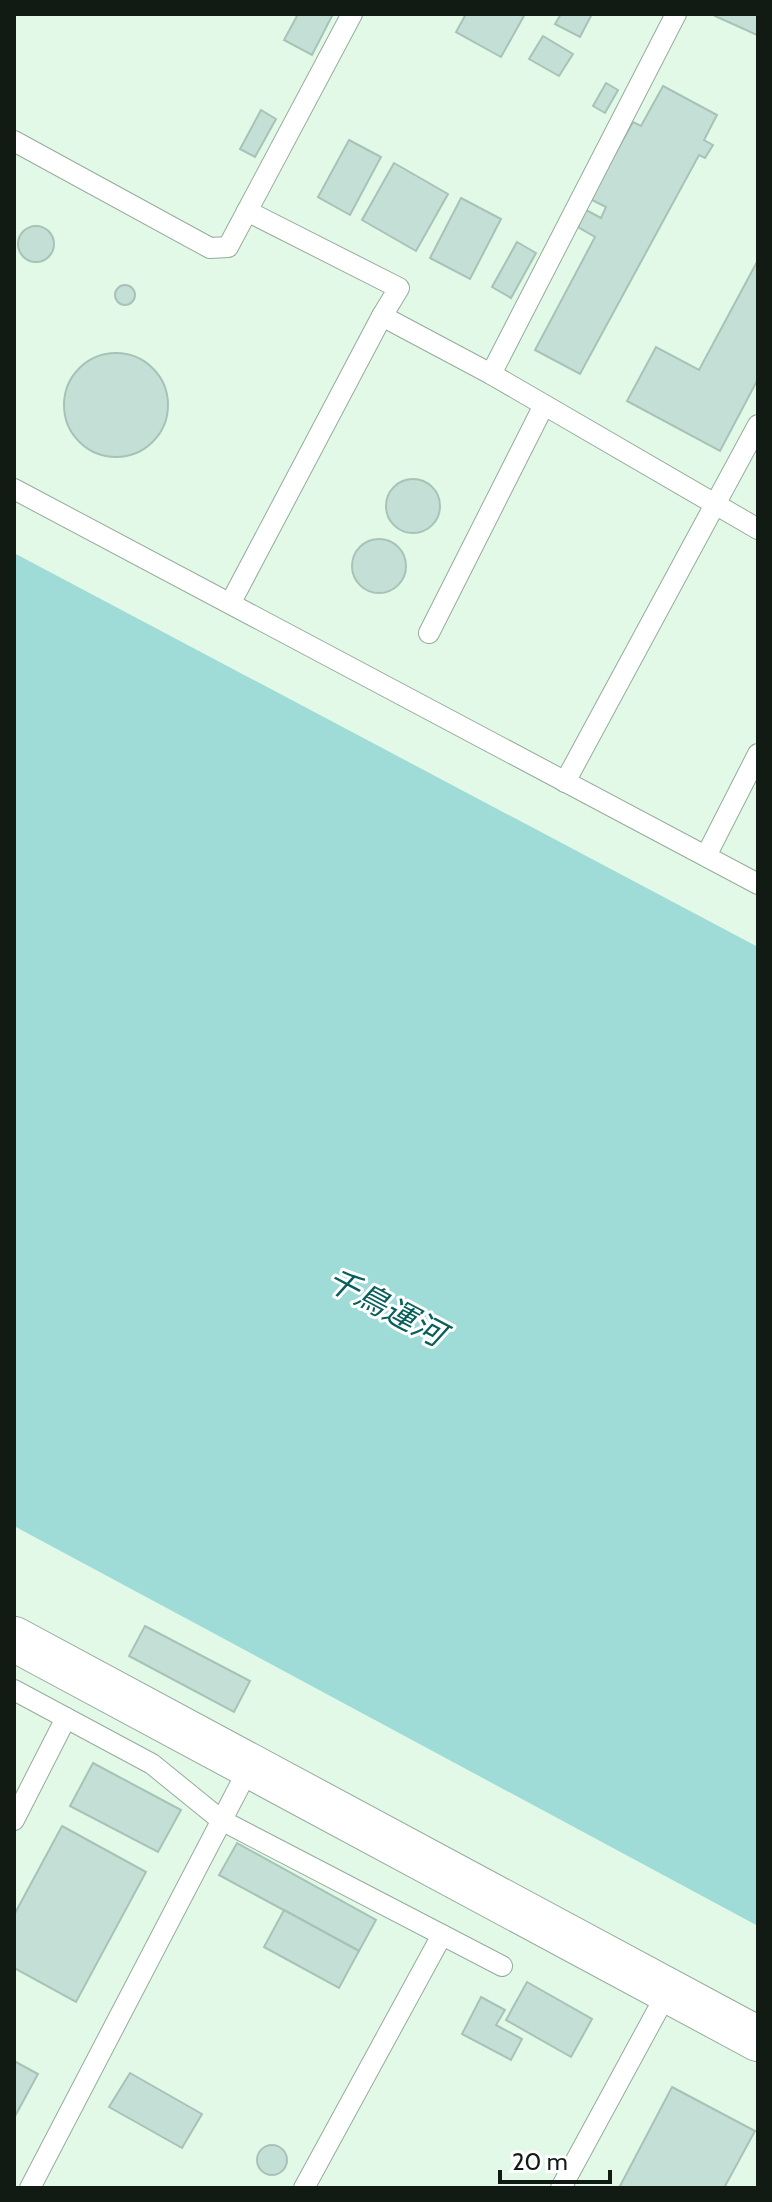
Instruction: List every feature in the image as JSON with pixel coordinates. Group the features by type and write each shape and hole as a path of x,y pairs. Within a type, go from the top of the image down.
{"street":[{"path":"14,1639 758,2039"}],"lane":[{"path":"14,141 210,248 228,247 352,14"},
{"path":"491,374 676,14"},
{"path":"231,602 399,288 247,211"},
{"path":"382,316 491,374 758,529"},
{"path":"429,633 544,405"},
{"path":"565,782 758,425"},
{"path":"14,489 758,884"},
{"path":"706,856 758,754"},
{"path":"14,1690 152,1764 221,1820 502,1966"},
{"path":"14,1820 66,1718"},
{"path":"30,2188 250,1766"},
{"path":"304,2188 442,1935"},
{"path":"561,2188 668,1991"}],"water":[{"name":"千鳥運河","path":"14,553 758,947 758,1926 14,1526"}],"building":[{"path":"298,14 333,14 312,55 284,40"},
{"path":"466,14 525,14 501,57 456,32"},
{"path":"561,14 592,14 580,37 555,24"},
{"path":"758,14 757,35 715,16"},
{"path":"543,36 573,54 559,76 529,59"},
{"path":"606,83 618,90 605,113 593,106"},
{"path":"663,86 717,115 704,140 713,145 705,158 699,155 580,374 535,350 595,237 578,227 586,210 601,218 606,207 590,199 633,122 641,126"},
{"path":"261,110 276,119 255,157 240,149"},
{"path":"349,140 381,157 350,215 318,197"},
{"path":"394,163 448,194 416,251 362,220"},
{"path":"461,198 501,219 470,279 430,258"},
{"path":"36,226 49,231 54,244 49,257 36,262 23,257 18,244 23,231"},
{"path":"517,242 536,253 511,298 492,287"},
{"path":"758,260 758,379 720,451 627,401 656,347 699,370"},
{"path":"125,285 132,288 135,295 132,302 125,305 118,302 115,295 118,288"},
{"path":"116,353 136,357 153,368 164,385 168,405 164,425 153,442 136,453 116,457 96,453 79,442 68,425 64,405 68,385 79,368 96,357"},
{"path":"413,479 432,487 440,506 432,525 413,533 394,525 386,506 394,487"},
{"path":"379,539 398,547 406,566 398,585 379,593 360,585 352,566 360,547"},
{"path":"145,1626 250,1681 234,1712 129,1656"},
{"path":"93,1763 181,1810 158,1852 70,1806"},
{"path":"62,1826 146,1872 76,2002 14,1968 14,1915"},
{"path":"237,1843 376,1920 359,1951 219,1875"},
{"path":"284,1910 359,1951 339,1988 264,1947"},
{"path":"527,1982 592,2019 571,2057 506,2020"},
{"path":"481,1997 505,2010 496,2025 522,2039 511,2060 462,2034"},
{"path":"14,2061 38,2074 14,2118"},
{"path":"130,2073 202,2114 182,2148 109,2107"},
{"path":"672,2087 755,2131 724,2188 619,2188"},
{"path":"272,2145 283,2149 287,2160 283,2171 272,2175 261,2171 257,2160 261,2149"}]}
